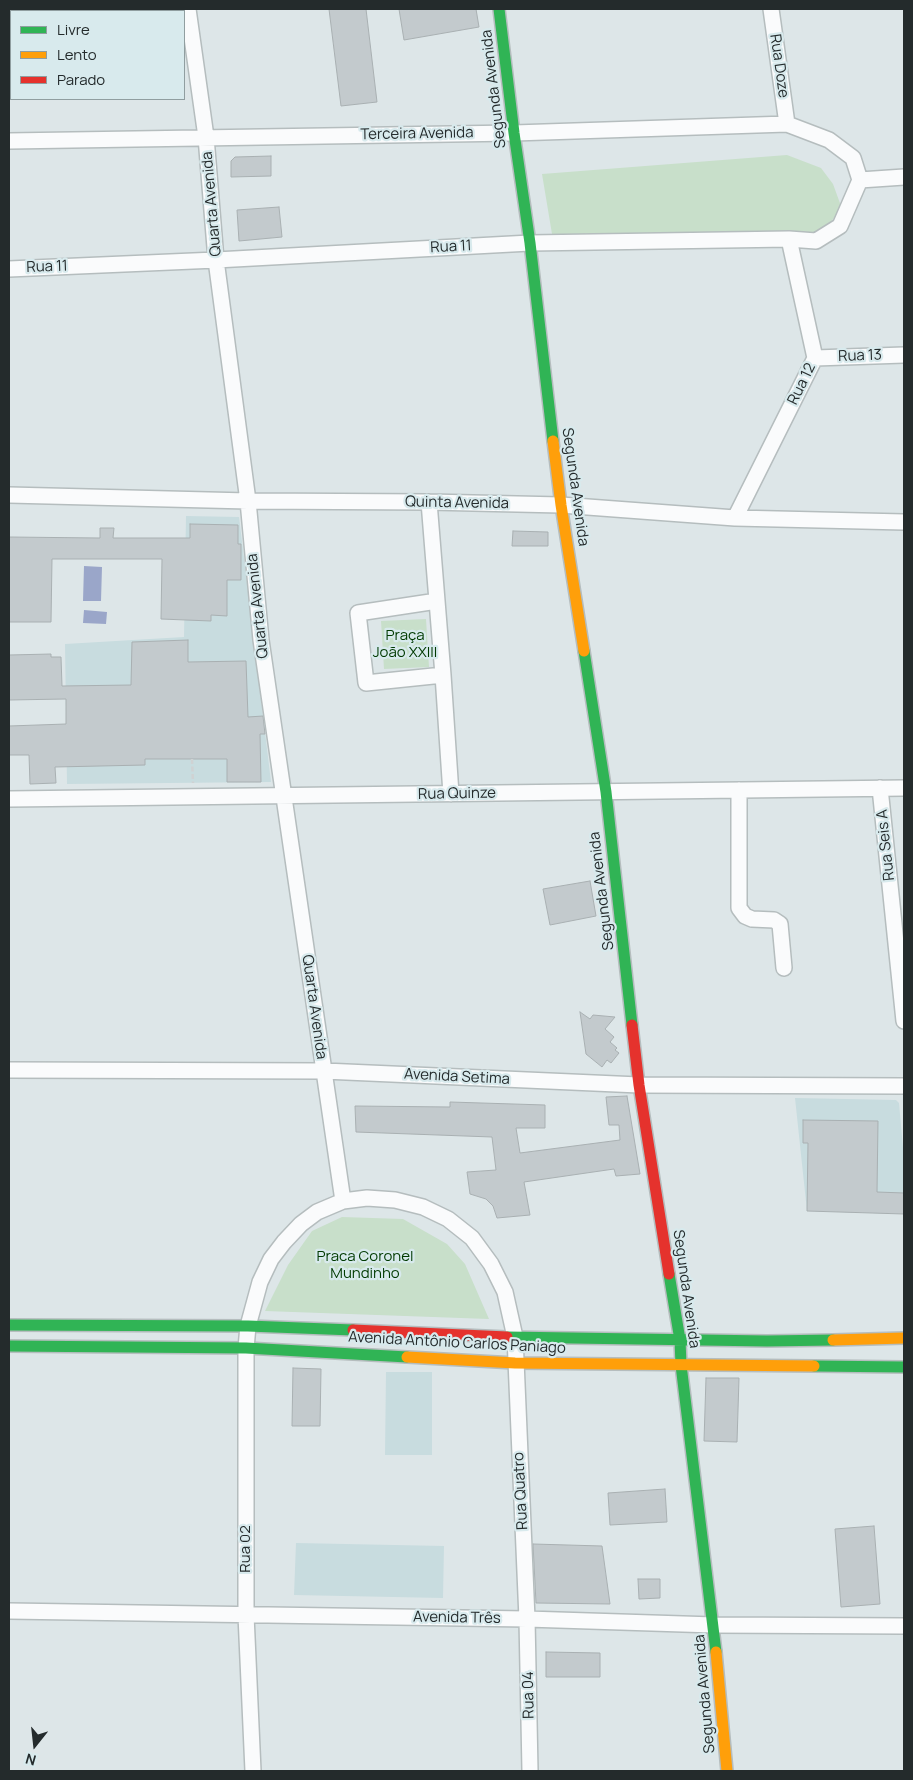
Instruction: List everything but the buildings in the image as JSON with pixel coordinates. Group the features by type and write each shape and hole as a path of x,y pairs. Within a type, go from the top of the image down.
{"main road":[{"name":"Segunda Avenida","path":"499,9 530,243 561,505 606,792 640,1085 680,1340 714,1625 727,1771"},
{"name":"Avenida Antônio Carlos Paniago","path":"9,1326 248,1326 515,1337 680,1340 767,1354 904,1367"},
{"path":"71,1347 72,1326"},
{"name":"Avenida Antônio Carlos Paniago","path":"9,1346 246,1348 515,1363 682,1365 904,1338"}],"street":[{"name":"Quarta Avenida","path":"188,9 206,137 216,260 248,501 260,640 343,1201"},
{"name":"Rua Doze","path":"771,9 787,124"},
{"name":"Terceira Avenida","path":"9,141 514,133 787,124 829,140 853,158 860,180"},
{"path":"860,180 904,177"},
{"name":"Rua 11","path":"9,269 530,243 789,239 816,241 840,226 860,180"},
{"name":"Rua 12","path":"735,518 815,358 789,239"},
{"name":"Rua 13","path":"815,358 904,355"},
{"name":"Quinta Avenida","path":"9,495 248,501 561,505 735,518 904,522"},
{"path":"429,502 443,675 450,794"},
{"path":"437,601 358,613 366,683 443,675"},
{"name":"Rua Seis A","path":"880,788 904,1021"},
{"name":"Rua Quinze","path":"9,799 904,788"},
{"path":"739,790 739,908 745,916 752,919 774,920 780,924 784,968"},
{"name":"Avenida Setima","path":"9,1070 324,1070 640,1085 904,1086"},
{"name":"Rua 02","path":"253,1771 246,1615 246,1348 248,1326 260,1282 272,1259 284,1242 301,1224 317,1212 343,1201 367,1198 395,1200 423,1208 448,1218 472,1238 491,1264 505,1292 515,1337"},
{"path":"515,1337 515,1363"},
{"name":"Rua Quatro","path":"515,1363 527,1618"},
{"name":"Avenida Três","path":"9,1611 527,1618 714,1625 904,1626"},
{"name":"Rua 04","path":"527,1618 530,1771"}],"path":[{"path":"192,759 194,797"}],"shaded area":[{"path":"186,516 239,517 271,782 67,784 65,644 184,637"},
{"path":"795,1098 896,1100 899,1103 904,1159 904,1214 807,1211"},
{"path":"386,1372 432,1372 432,1455 385,1455"},
{"path":"296,1543 444,1546 443,1598 294,1595"}],"green space":[{"path":"787,155 821,168 833,184 841,206 835,217 819,235 552,234 542,174"},
{"name":"Praça João XXIII","path":"426,619 429,667 384,669 381,621"},
{"name":"Praca Coronel Mundinho","path":"342,1217 403,1219 447,1244 465,1264 489,1319 265,1311 288,1265 312,1231"}],"water":[{"path":"84,566 102,567 101,601 83,601"},
{"path":"84,610 107,612 106,624 83,623"}],"traffic: fast":[{"path":"499,9 530,243 553,441"},
{"path":"584,651 606,792 632,1025"},
{"path":"669,1274 680,1340 681,1365 716,1652"},
{"path":"9,1325 248,1326 353,1330"},
{"path":"507,1337 767,1341 833,1340"},
{"path":"9,1346 246,1348 407,1357"},
{"path":"814,1366 904,1367"}],"traffic: slow":[{"path":"553,441 584,651"},
{"path":"833,1340 904,1338"},
{"path":"407,1357 515,1363 814,1366"},
{"path":"716,1652 727,1771"}],"traffic: jam":[{"path":"632,1025 639,1085 669,1274"},
{"path":"353,1330 507,1337"}]}
